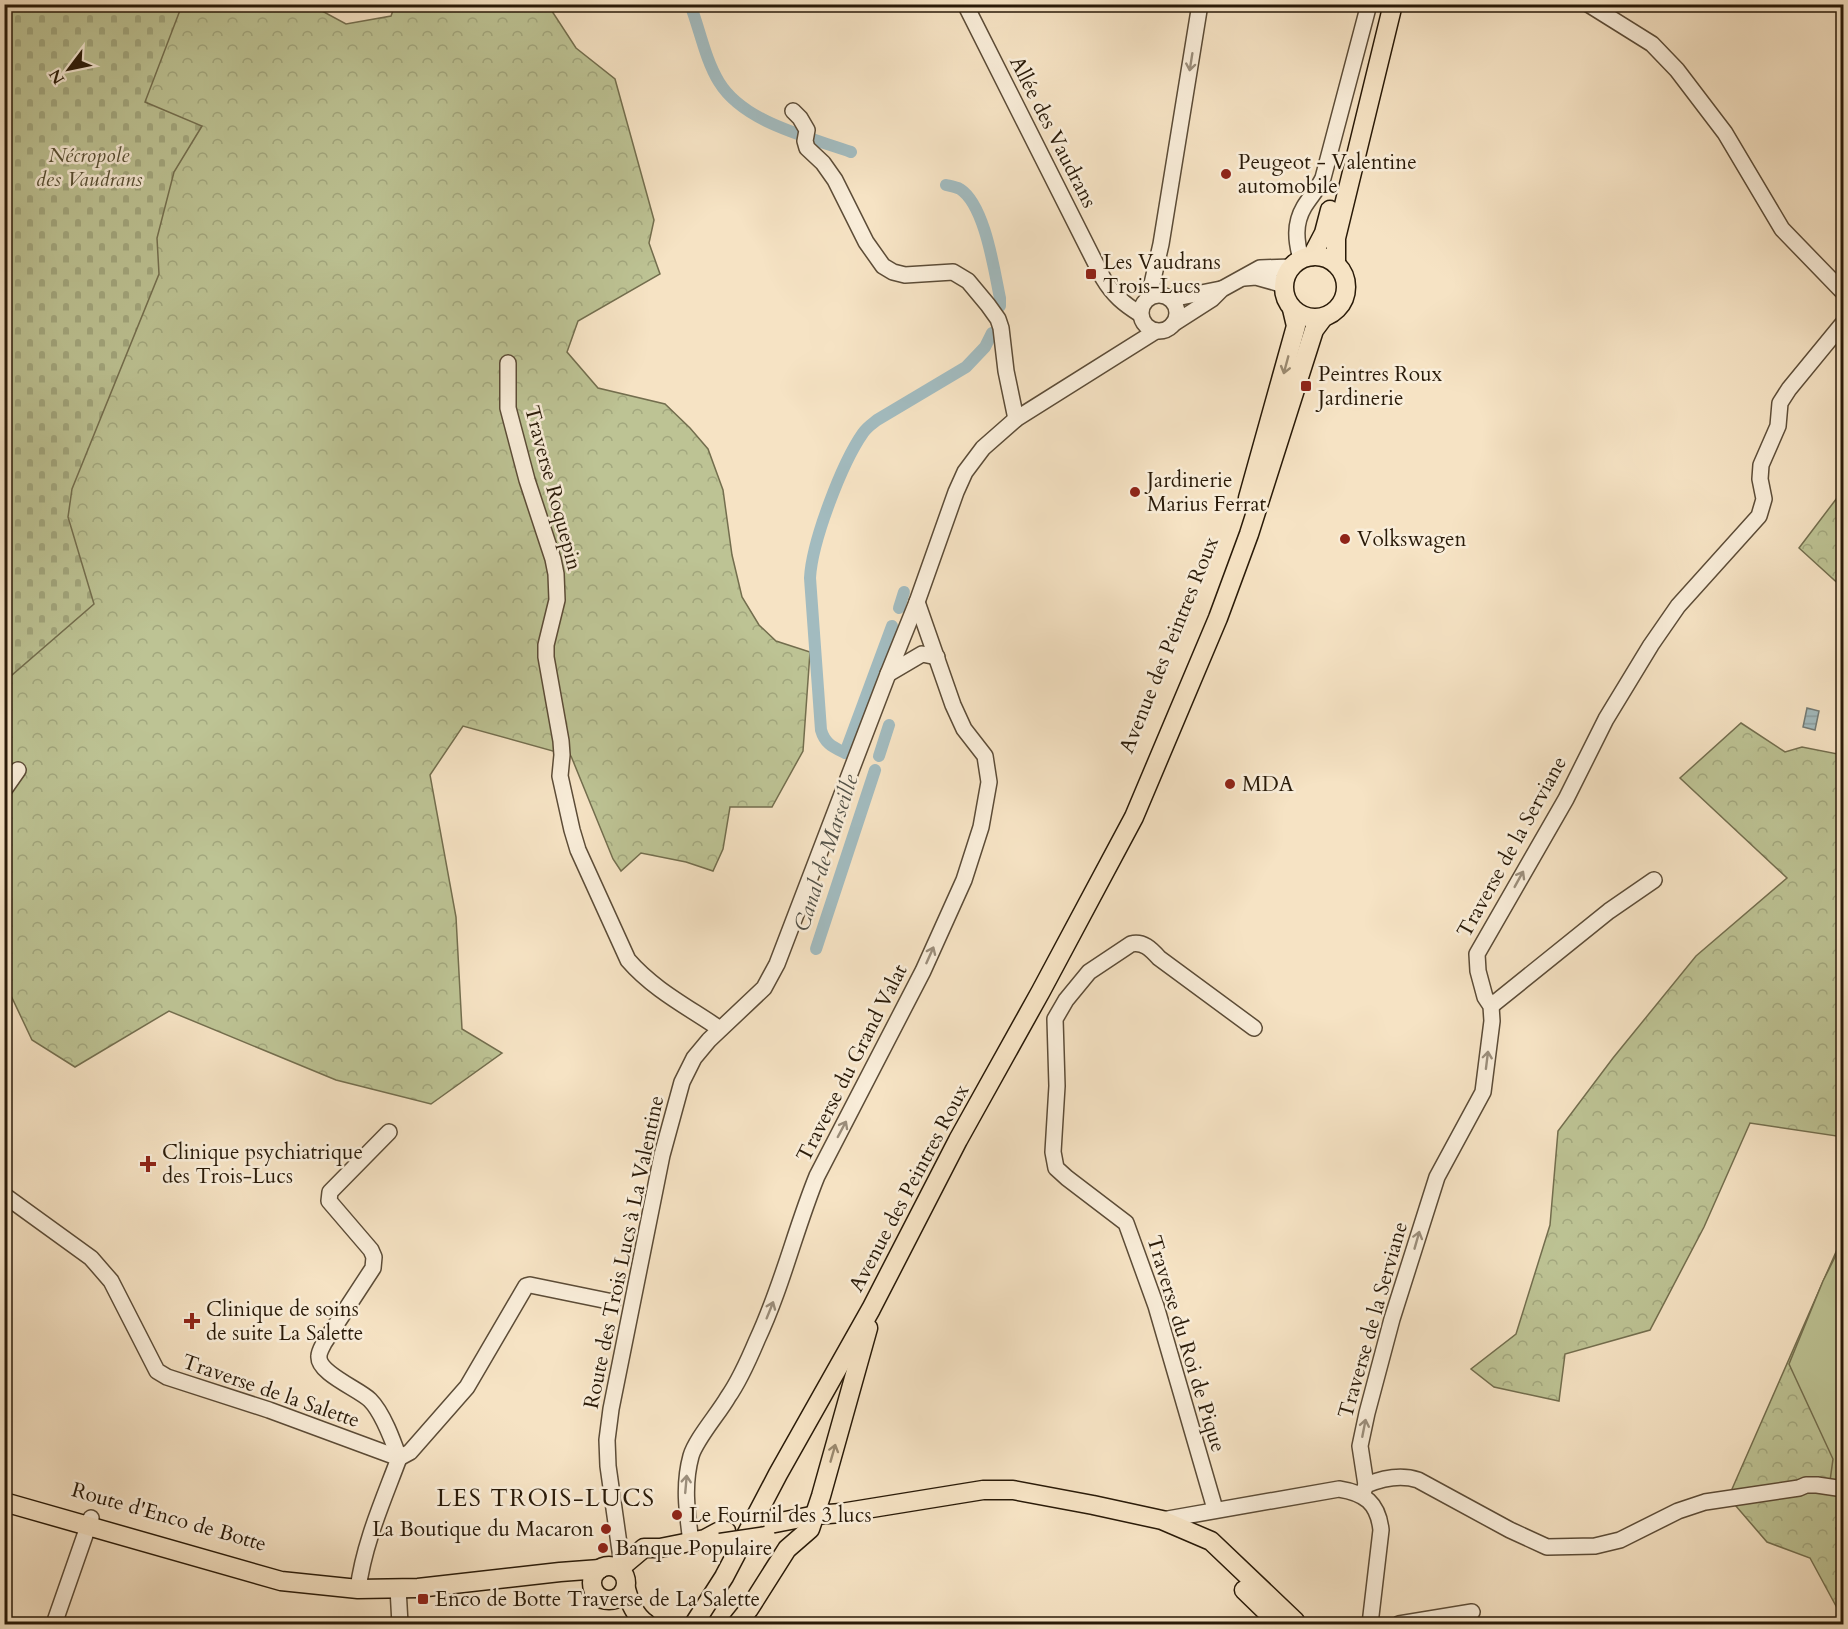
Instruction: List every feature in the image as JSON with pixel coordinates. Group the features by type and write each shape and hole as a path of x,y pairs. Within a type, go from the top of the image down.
{"main road":[{"path":"1301,261 1325,257 1336,264 1346,278 1346,295 1337,310 1323,318 1312,319 1292,309 1286,298 1284,285 1286,275 1324,233 1381,4"},
{"path":"1336,264 1336,238 1393,4"},
{"name":"Avenue des Peintres Roux","path":"1078,921 1162,730 1239,531 1296,326 1292,309"},
{"name":"Avenue des Peintres Roux","path":"686,1623 778,1474 871,1309 958,1140 1134,817 1218,618 1249,534 1314,330 1323,318"},
{"path":"813,1522 871,1309"},
{"path":"612,1578 636,1566 652,1548 710,1539 776,1533 841,1513 983,1490 1013,1490 1170,1523 1189,1531 1211,1542 1296,1624"},
{"name":"Route d'Enco de Botte","path":"4,1492 89,1522 281,1581 358,1589 450,1585 568,1571 612,1578"},
{"path":"821,1496 841,1513"},
{"name":"Route d'Enco de Botte","path":"4,1502 89,1522"},
{"path":"776,1533 813,1522"},
{"path":"1170,1523 1279,1624"},
{"path":"736,1624 749,1609 776,1533"},
{"path":"612,1578 630,1624"},
{"path":"612,1578 640,1620 647,1624"}],"street":[{"name":"Allée des Vaudrans","path":"965,4 1103,278 1143,308"},
{"name":"Route des Trois Lucs à La Valentine","path":"1114,356 1143,308 1161,244 1200,4"},
{"path":"1222,289 1171,299 1160,294 1143,308 1145,325 1156,331 1169,328 1212,299 1222,289 1260,268 1301,261 1296,232 1299,217 1323,178 1369,4"},
{"path":"1588,4 1652,44 1677,70 1725,133 1782,229 1844,293"},
{"path":"793,111 800,118 807,148 823,163 835,180 866,242 883,266 905,275 953,272 968,281 988,305 998,319 1001,328 1005,371 1016,419"},
{"path":"1242,278 1256,277 1284,285"},
{"path":"1171,299 1177,311 1173,324"},
{"name":"Traverse de la Serviane","path":"1364,1490 1360,1446 1392,1320 1437,1177 1483,1092 1492,1021 1491,1006 1485,997 1476,962 1480,947 1566,798 1606,719 1651,645 1678,606 1759,516 1764,499 1760,479 1761,465 1778,426 1780,403 1844,322"},
{"name":"Route des Trois Lucs à La Valentine","path":"612,1578 621,1558 608,1466 610,1409 662,1155 688,1068 720,1029 764,988 777,964 965,472 983,448 1016,419 1156,331"},
{"name":"Traverse Roquepin","path":"508,363 508,408 527,480 553,558 557,600 546,645 546,657 561,741 560,776 578,850 628,960 660,990 720,1029"},
{"name":"Traverse du Grand Valat","path":"710,1539 685,1496 692,1452 730,1395 758,1339 781,1284 806,1202 817,1176 923,971 964,880 981,827 989,782 985,756 964,729 917,602"},
{"path":"888,674 922,654 937,657"},
{"path":"4,790 18,770"},
{"path":"1491,1006 1609,911 1654,880"},
{"name":"Traverse du Roi de Pique","path":"1215,1509 1156,1306 1126,1223 1056,1167 1052,1142 1057,1086 1055,1019 1066,1000 1089,972 1131,944 1138,942 1150,948 1159,958 1254,1028"},
{"path":"389,1132 330,1192 329,1201 371,1250 375,1262 324,1343 319,1356 322,1365 336,1378 369,1400 376,1408 399,1458"},
{"name":"Traverse de la Salette","path":"4,1195 91,1258 111,1281 157,1371 167,1377 269,1410 399,1458"},
{"path":"358,1589 372,1529 399,1458 410,1452 467,1387 526,1286 613,1302"},
{"path":"1170,1523 1215,1509 1339,1489 1364,1490 1378,1480 1405,1476 1418,1480 1510,1530 1547,1547 1595,1546 1620,1540 1678,1511 1705,1502 1806,1485 1844,1489"},
{"path":"1364,1490 1379,1516 1381,1530 1370,1624"},
{"path":"54,1624 89,1522"},
{"path":"618,1540 652,1548"},
{"path":"398,1588 400,1624"},
{"path":"1399,1624 1472,1612"}],"green space":[{"name":"Nécropole des Vaudrans","path":"5,4 182,5 145,102 202,126 174,172 157,238 159,274 72,489 68,517 94,604 5,681"},
{"path":"91,5 311,5 346,24 391,16 395,5 548,5 576,48 615,79 654,220 649,243 660,274 578,321 567,352 598,388 665,404 708,449 723,490 732,555 742,597 759,625 776,641 810,652 803,751 772,807 730,807 723,849 713,871 686,862 641,853 621,871 613,859 571,756 463,726 430,775 456,917 462,1029 502,1053 431,1104 336,1080 169,1011 75,1067 32,1040 5,983 5,276"},
{"path":"1843,490 1843,588 1799,548"},
{"path":"1741,723 1785,752 1802,747 1843,755 1843,1137 1750,1123 1704,1227 1650,1330 1565,1354 1559,1401 1494,1387 1471,1369 1516,1334 1550,1225 1558,1131 1613,1058 1696,956 1787,878 1680,778"},
{"path":"1843,1236 1844,1525 1836,1528 1843,1557 1843,1619 1810,1558 1767,1542 1735,1505 1732,1489"},
{"path":"1843,1241 1843,1483 1830,1481 1833,1459 1789,1364 1823,1281"}],"water":[{"path":"1807,708 1819,711 1815,730 1803,727"}],"waterway":[{"path":"690,4 710,64 719,82 730,96 744,108 779,127 851,152"},
{"path":"946,185 960,189 969,197 976,209 991,255 1000,306"},
{"path":"892,626 845,753 827,742 821,730 810,578 816,544 829,503 846,463 866,429 877,420 966,367 985,347 992,333"},
{"name":"Canal de Marseille","path":"899,608 904,592"},
{"path":"879,756 889,725"},
{"name":"Canal de Marseille","path":"816,949 875,770"}],"place":[{"name":"Peugeot - Valentine automobile","path":"1226,174"},
{"name":"Les Vaudrans Trois-Lucs","path":"1091,274"},
{"name":"Peintres Roux Jardinerie","path":"1306,386"},
{"name":"Jardinerie Marius Ferrat","path":"1135,492"},
{"name":"Volkswagen","path":"1345,539"},
{"name":"MDA","path":"1230,784"},
{"name":"Clinique psychiatrique des Trois-Lucs","path":"148,1164"},
{"name":"Clinique de soins de suite La Salette","path":"192,1321"},
{"name":"Le Fournil des 3 lucs","path":"677,1515"},
{"name":"La Boutique du Macaron","path":"606,1529"},
{"name":"Banque Populaire","path":"603,1548"},
{"name":"Enco de Botte Traverse de La Salette","path":"423,1599"}],"district":[{"name":"LES TROIS-LUCS","path":"546,1498"}]}
